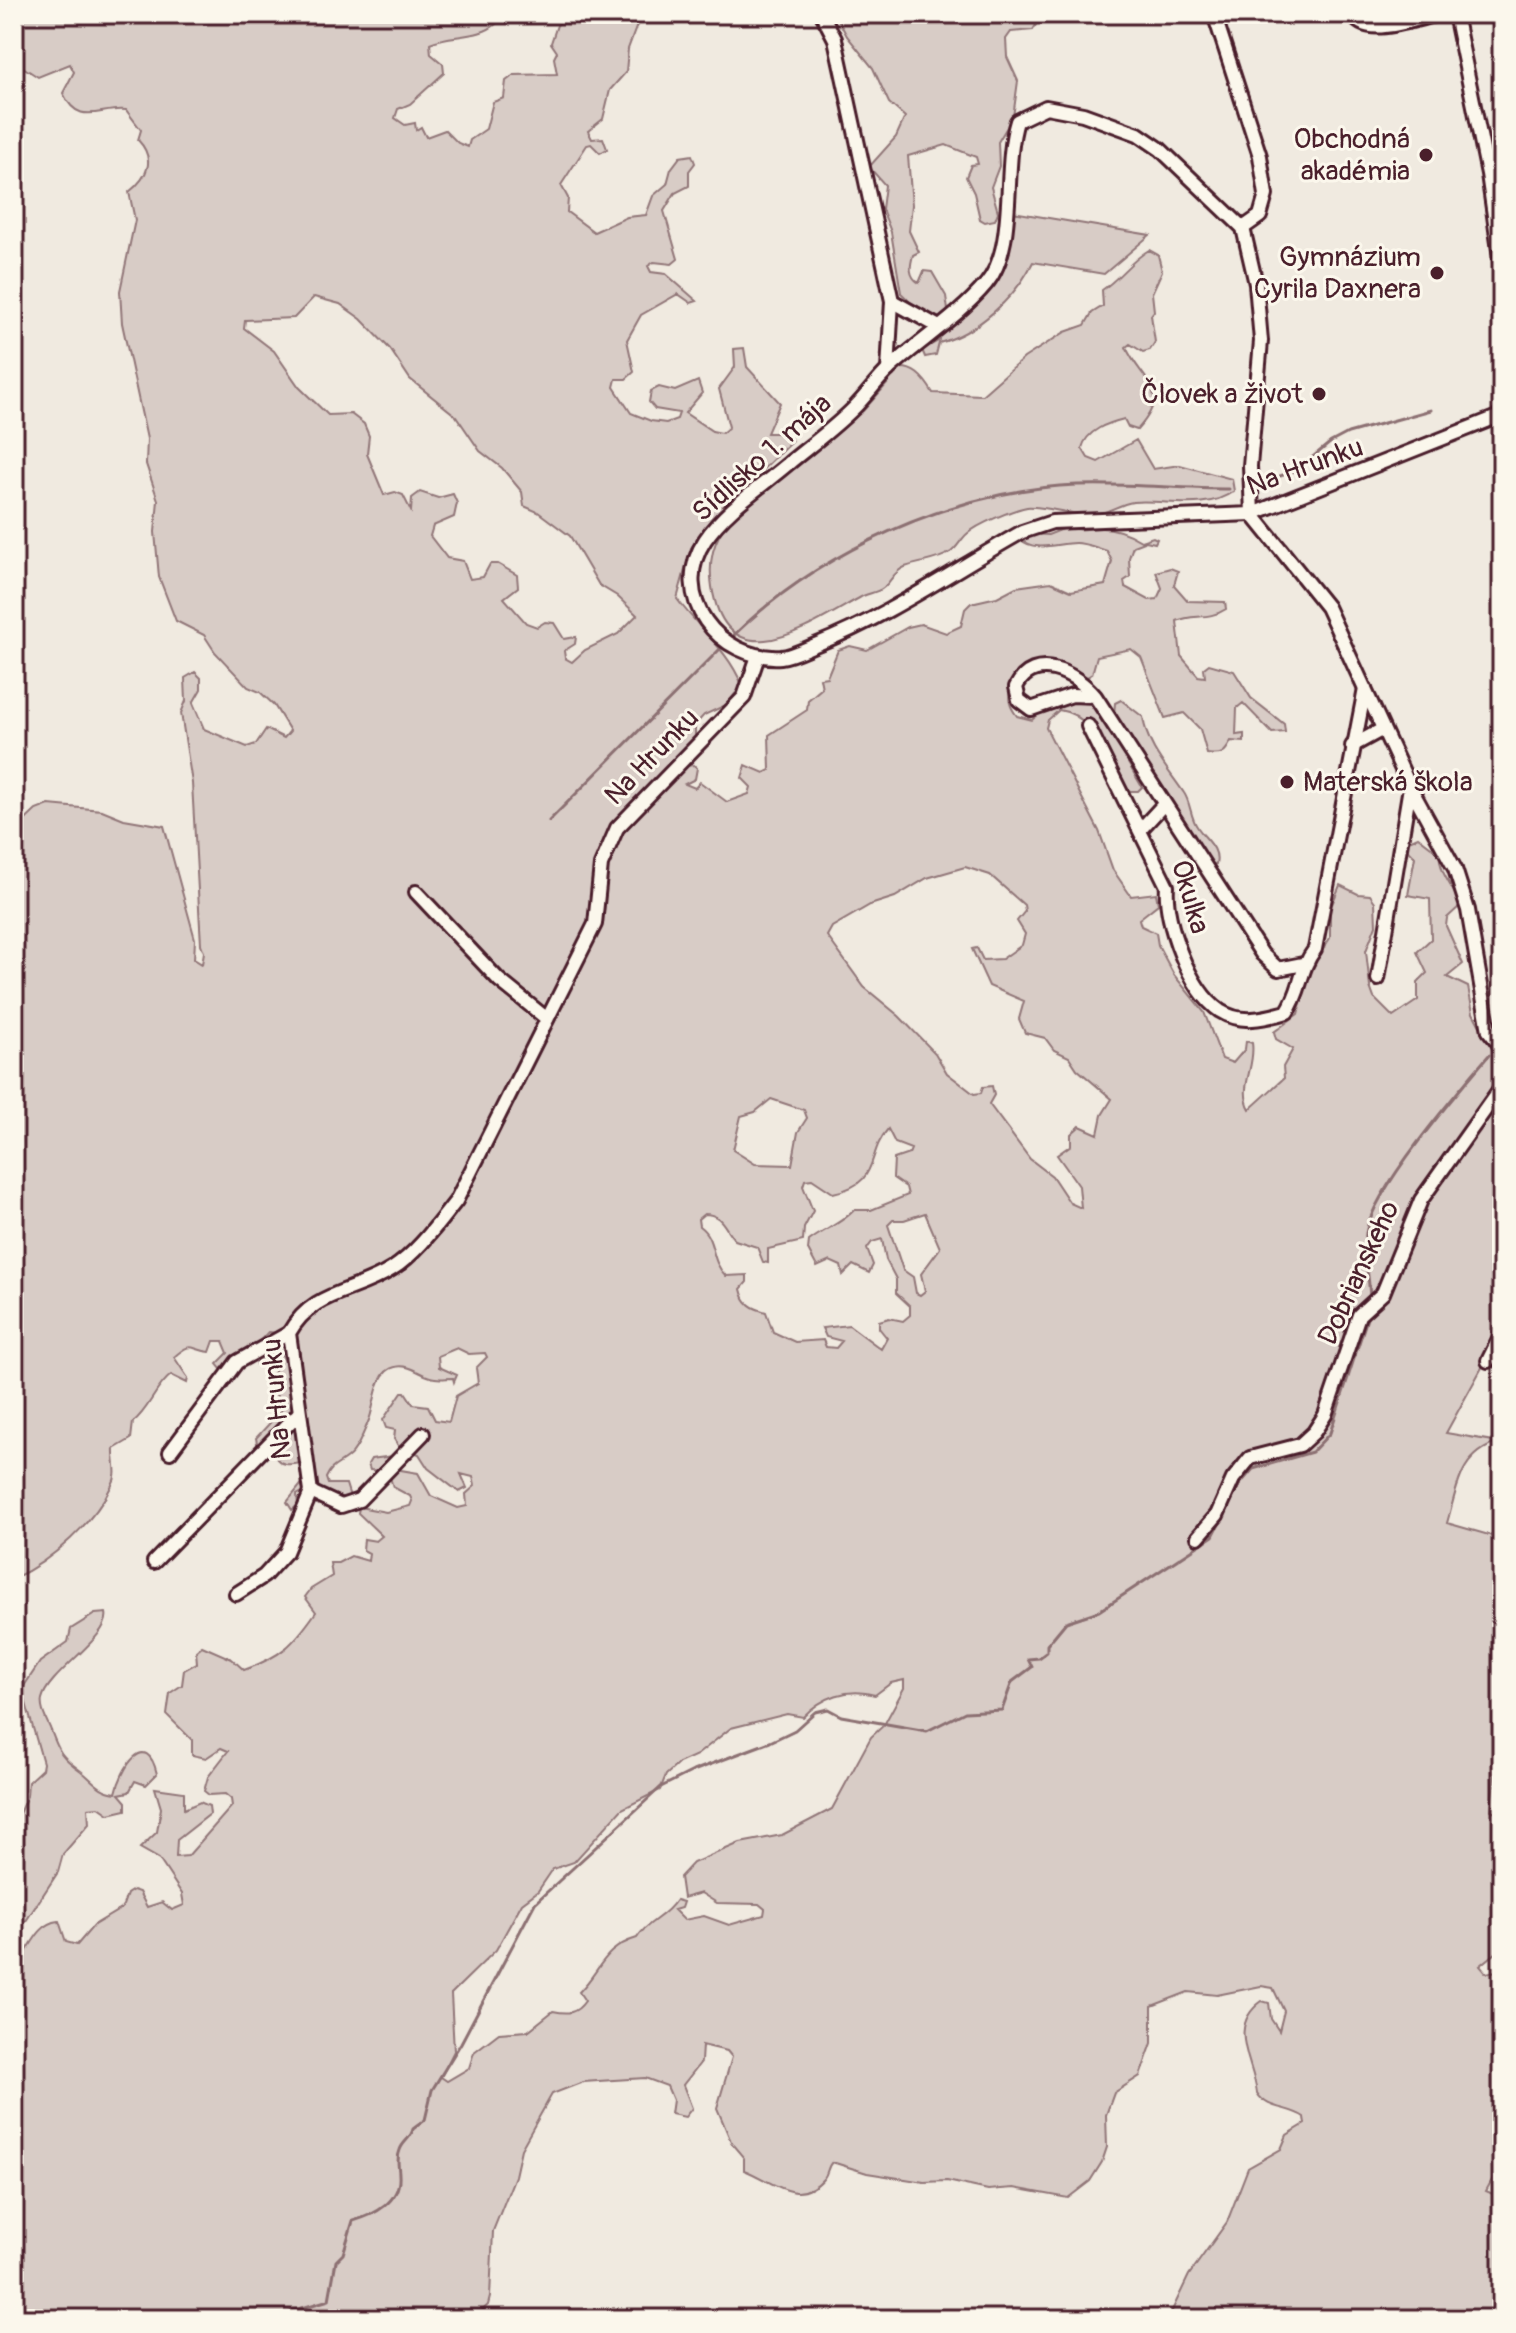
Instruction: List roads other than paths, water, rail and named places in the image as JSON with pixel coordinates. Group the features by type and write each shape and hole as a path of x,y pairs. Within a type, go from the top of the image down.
{"street":[{"path":"822,14 835,39 892,301 888,370"},
{"path":"1214,14 1260,156 1266,195 1260,216 1243,228 1256,284 1261,341 1250,466 1252,514 1327,607 1410,787 1455,869 1468,910 1480,988 1492,1034 1502,1047"},
{"path":"1353,14 1356,22 1369,28 1439,14"},
{"path":"1455,14 1488,174 1502,271"},
{"name":"Sídlisko 1. mája","path":"758,656 715,634 699,613 692,593 694,564 699,553 724,518 853,409 888,370 986,284 1000,260 1011,141 1017,121 1046,107 1083,114 1138,134 1160,149 1243,228"},
{"path":"1488,174 1502,171"},
{"path":"892,301 939,327"},
{"name":"Na Hrunku","path":"236,1594 264,1576 286,1552 311,1492 289,1333 300,1313 324,1298 364,1285 395,1268 427,1237 456,1201 595,924 601,865 617,828 744,697 758,656 784,657 842,634 1022,532 1052,522 1252,514 1502,415"},
{"name":"Okulka","path":"1095,696 1072,695 1031,709 1019,700 1016,687 1021,677 1039,667 1060,670 1082,680 1095,696 1262,954 1278,969 1303,964"},
{"name":"Okulka","path":"1088,726 1167,886 1165,909 1174,938 1200,988 1220,1011 1253,1021 1287,1012 1300,994 1303,964 1315,949 1365,689"},
{"path":"1352,746 1383,729"},
{"path":"1378,979 1410,787"},
{"path":"1141,829 1164,804"},
{"path":"1402,829 1427,819"},
{"path":"416,892 499,980 547,1019"},
{"name":"Dobrianskeho","path":"1198,1537 1217,1515 1233,1479 1250,1458 1300,1445 1314,1432 1325,1415 1363,1312 1378,1300 1397,1262 1405,1232 1421,1200 1502,1086"},
{"path":"170,1452 237,1362 289,1333"},
{"path":"1488,1361 1502,1333"},
{"path":"154,1562 298,1414"},
{"path":"311,1492 341,1506 359,1500 423,1434"}],"waterway":[{"path":"1269,480 1297,470 1331,442 1348,433 1431,410"},
{"path":"729,640 764,608 803,579 890,531 936,513 1030,489 1077,485 1229,489"},
{"path":"549,821 724,645"},
{"path":"1370,1301 1365,1241 1372,1214 1419,1141 1489,1055"},
{"path":"280,2319 292,2311 329,2300 336,2261 343,2254 353,2221 385,2206 396,2193 401,2147 413,2129 425,2120 432,2090 461,2043 535,1903 661,1787 795,1730 815,1712 828,1709 841,1716 927,1731 965,1712 1002,1710 1012,1682 1032,1667 1028,1659 1039,1658 1047,1652 1047,1645 1066,1622 1099,1611 1213,1536 1240,1484 1253,1469 1312,1452 1330,1433 1369,1312"}],"place":[{"name":"Obchodná akadémia","path":"1426,155"},
{"name":"Gymnázium Cyrila Daxnera","path":"1437,273"},
{"name":"Človek a život","path":"1319,394"},
{"name":"Materská škola","path":"1287,782"}]}
